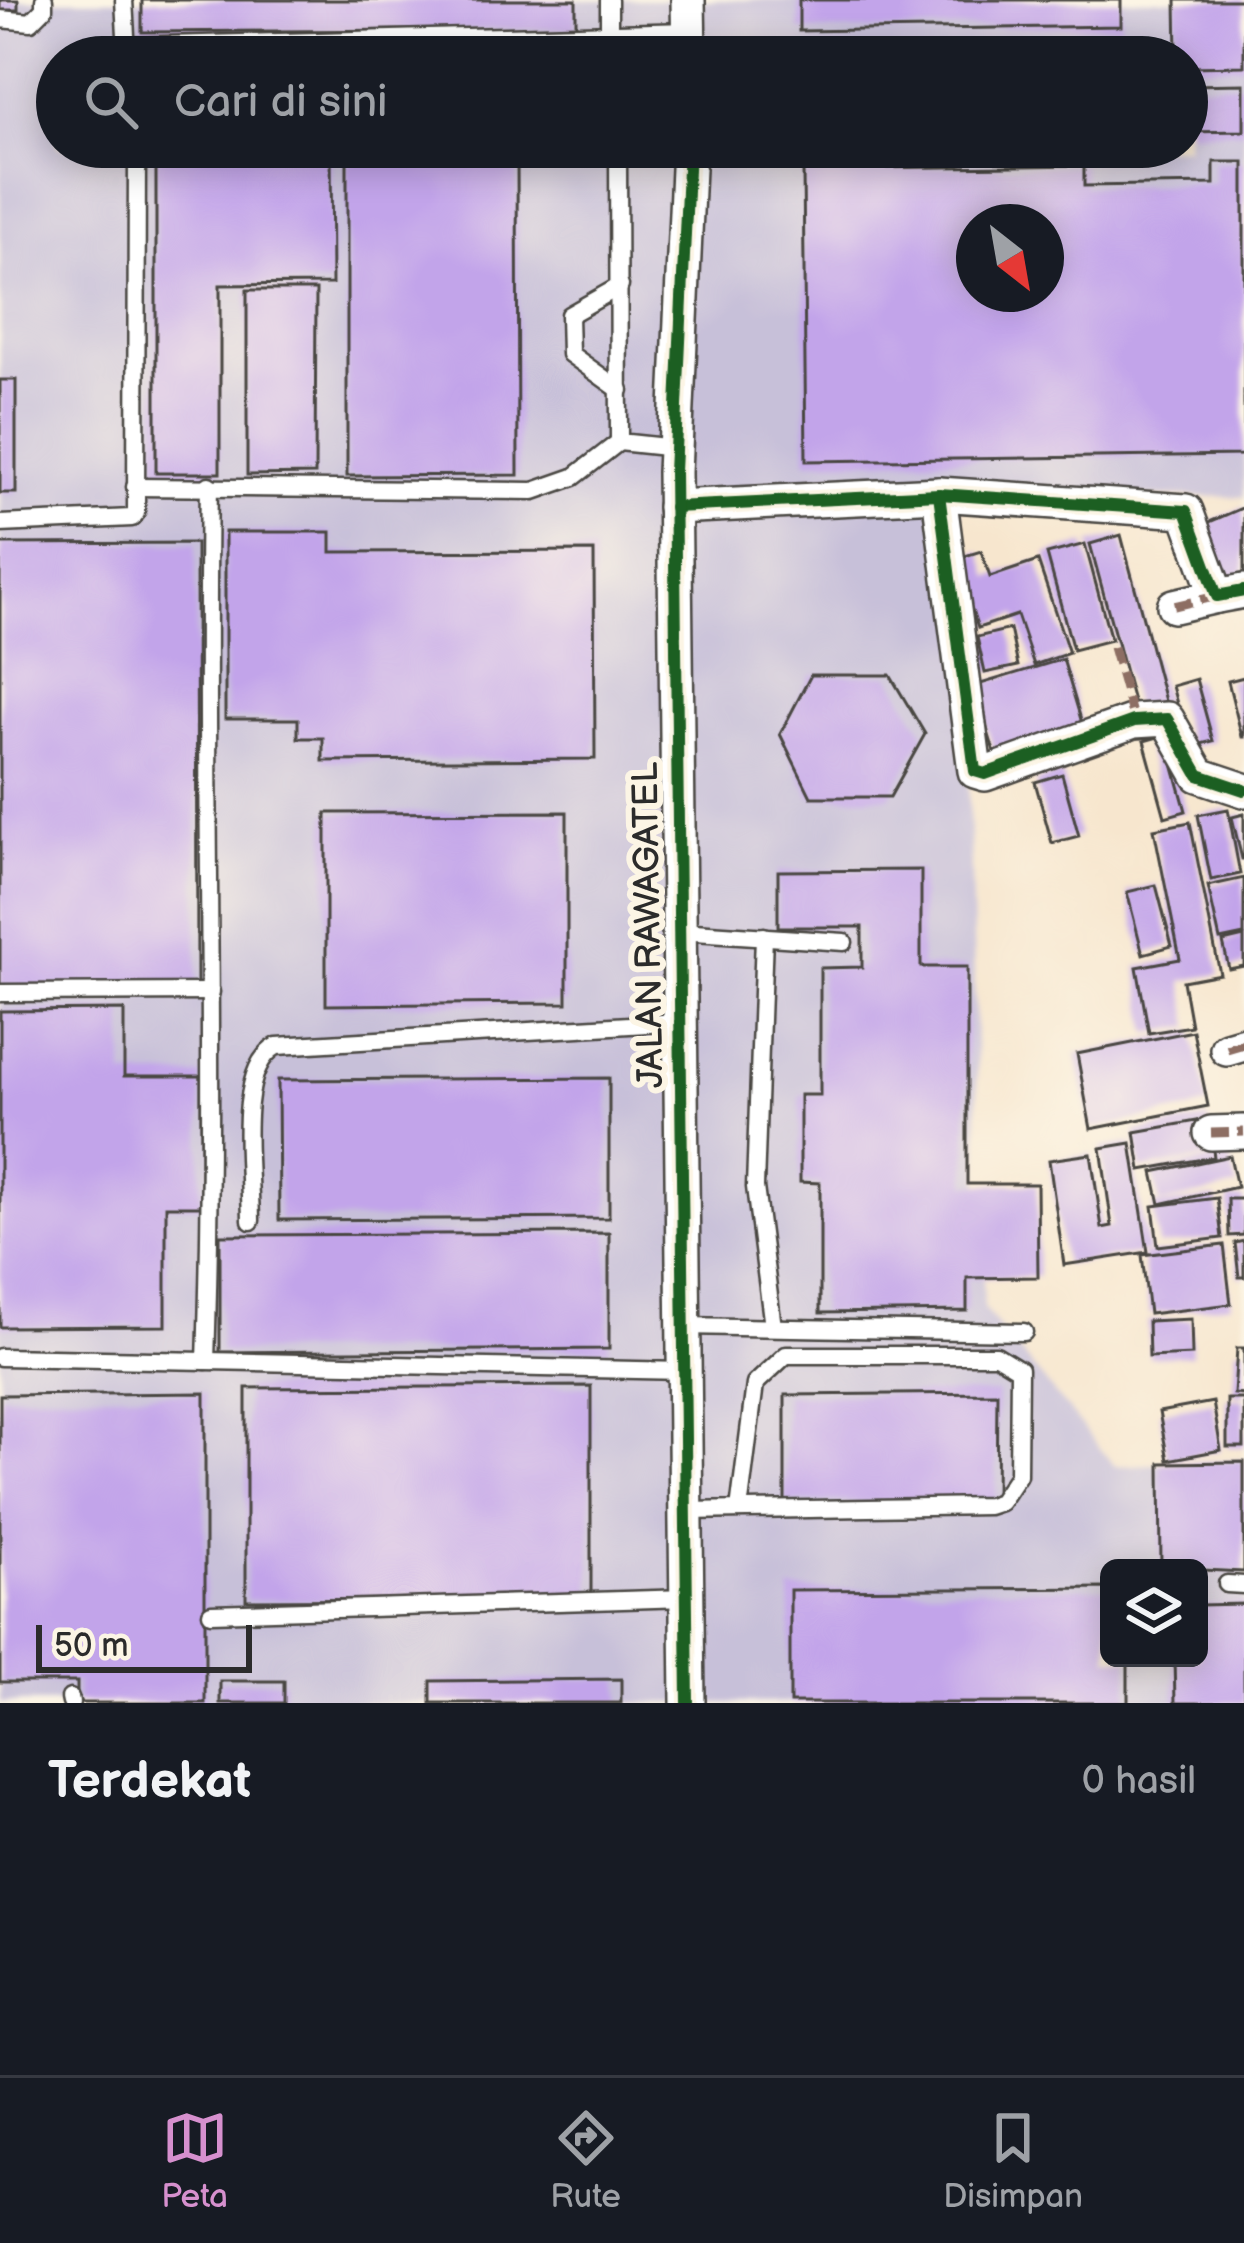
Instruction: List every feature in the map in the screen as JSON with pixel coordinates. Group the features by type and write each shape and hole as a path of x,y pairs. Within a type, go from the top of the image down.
{"street":[{"name":"JALAN RAWAGATEL","path":"688,168 674,507 688,1703"},
{"path":"674,507 940,494 1186,511 1230,593 1174,605"},
{"path":"940,494 975,771 985,774 1134,721 1167,719 1199,775 1244,790"}],"lane":[{"path":"0,19 32,22 44,8 44,0"},
{"path":"124,0 126,36"},
{"path":"609,0 610,33"},
{"path":"530,36 689,29"},
{"path":"0,524 132,518 137,168"},
{"path":"618,168 620,442"},
{"path":"620,286 569,315 570,354 620,390"},
{"path":"135,487 534,490 574,477 620,442 675,448"},
{"path":"206,1361 211,992 205,719 208,485"},
{"path":"679,931 844,942"},
{"path":"764,936 755,1187 773,1327"},
{"path":"0,993 211,992"},
{"path":"251,1221 250,1078 262,1054 277,1046 680,1022"},
{"path":"684,1326 1024,1332"},
{"path":"686,1511 739,1510 1000,1502 1018,1474 1019,1369 996,1355 785,1355 755,1384 739,1510"},
{"path":"0,1357 684,1371"},
{"path":"212,1613 687,1598"}],"shaded area":[{"path":"0,0 1244,0 1244,497 960,495 984,1309 1115,1466 1244,1459 1244,1703 0,1703"}],"building":[{"path":"0,0 18,0 18,10 0,10"},
{"path":"142,0 576,0 576,29 142,32"},
{"path":"799,0 1121,0 1121,26 799,31"},
{"path":"1176,0 1244,0 1244,66 1208,67 1208,36 1177,36"},
{"path":"1244,84 1244,131 1208,132 1208,85"},
{"path":"1214,162 1244,162 1244,455 806,461 803,169 1084,168 1084,186 1214,184"},
{"path":"156,168 331,168 332,284 220,285 220,473 156,473"},
{"path":"347,168 517,168 518,475 347,476"},
{"path":"247,290 316,290 315,474 247,475"},
{"path":"0,380 16,380 16,493 0,493"},
{"path":"1244,507 1244,582 1225,589 1200,526"},
{"path":"225,532 331,532 331,552 594,551 595,759 323,761 323,738 298,738 298,719 225,719"},
{"path":"1121,535 1165,701 1135,709 1090,544"},
{"path":"196,543 197,985 0,986 0,544"},
{"path":"1085,544 1111,640 1073,650 1047,554"},
{"path":"981,551 990,577 1038,561 1069,653 1034,665 1017,615 978,628 955,559"},
{"path":"1010,629 1018,666 985,673 977,637"},
{"path":"1063,659 1085,733 997,761 974,686"},
{"path":"811,675 890,675 925,734 890,797 811,797 780,734"},
{"path":"1244,677 1244,737 1242,737 1228,681"},
{"path":"1196,679 1213,741 1189,747 1172,686"},
{"path":"1165,735 1186,811 1165,817 1144,741"},
{"path":"1062,774 1079,836 1052,843 1035,782"},
{"path":"1228,809 1240,874 1211,880 1198,815"},
{"path":"567,812 567,1003 326,1005 326,813"},
{"path":"1244,814 1244,859 1242,859 1232,817"},
{"path":"1190,822 1220,974 1183,981 1191,1026 1149,1033 1137,967 1180,959 1154,829"},
{"path":"921,870 921,967 967,967 967,1184 1037,1184 1038,1277 967,1278 967,1311 820,1313 820,1183 800,1182 800,1095 820,1095 820,968 862,967 862,927 778,927 778,871"},
{"path":"1244,878 1244,935 1220,940 1208,886"},
{"path":"1156,885 1172,946 1143,954 1127,892"},
{"path":"1244,937 1244,966 1229,969 1223,942"},
{"path":"124,1010 124,1076 201,1076 201,1206 166,1206 166,1326 0,1327 0,1011"},
{"path":"1193,1031 1208,1106 1091,1129 1077,1054"},
{"path":"609,1078 609,1218 279,1220 278,1080"},
{"path":"1208,1119 1214,1157 1141,1170 1135,1132"},
{"path":"1131,1143 1148,1252 1064,1265 1049,1160 1091,1154 1102,1228 1112,1226 1101,1148"},
{"path":"1230,1156 1237,1187 1160,1204 1153,1172"},
{"path":"1217,1198 1222,1238 1158,1246 1153,1206"},
{"path":"1228,1199 1244,1199 1244,1235 1229,1236"},
{"path":"609,1233 609,1349 220,1352 220,1235"},
{"path":"1244,1241 1244,1277 1239,1277 1235,1243"},
{"path":"1224,1245 1231,1304 1149,1314 1142,1255"},
{"path":"1191,1319 1192,1355 1149,1357 1148,1321"},
{"path":"1237,1348 1244,1348 1244,1395 1234,1394"},
{"path":"591,1386 591,1598 246,1600 246,1388"},
{"path":"205,1393 205,1703 77,1703 77,1682 0,1682 0,1395"},
{"path":"997,1393 996,1501 785,1502 785,1395"},
{"path":"1227,1399 1244,1399 1244,1447 1227,1447"},
{"path":"1213,1402 1221,1450 1168,1460 1159,1412"},
{"path":"1244,1462 1244,1572 1208,1570 1208,1559 1161,1559 1160,1463"},
{"path":"1100,1588 1100,1667 1128,1667 1128,1703 790,1703 790,1590"},
{"path":"1244,1604 1244,1703 1175,1703 1174,1667 1208,1667 1208,1605"},
{"path":"621,1679 621,1703 431,1703 431,1681"},
{"path":"220,1681 284,1681 284,1703 220,1703"}],"marked path":[{"path":"1174,606 1217,596"},
{"path":"1113,647 1134,721"},
{"path":"1227,1049 1244,1044"},
{"path":"1211,1133 1244,1132"}],"cycle path":[{"path":"688,168 674,472 688,1703"},
{"path":"939,494 975,771 985,774 1134,721 1167,719 1199,775 1244,790"},
{"path":"674,507 939,494 1186,511 1217,596 1244,591"}]}
